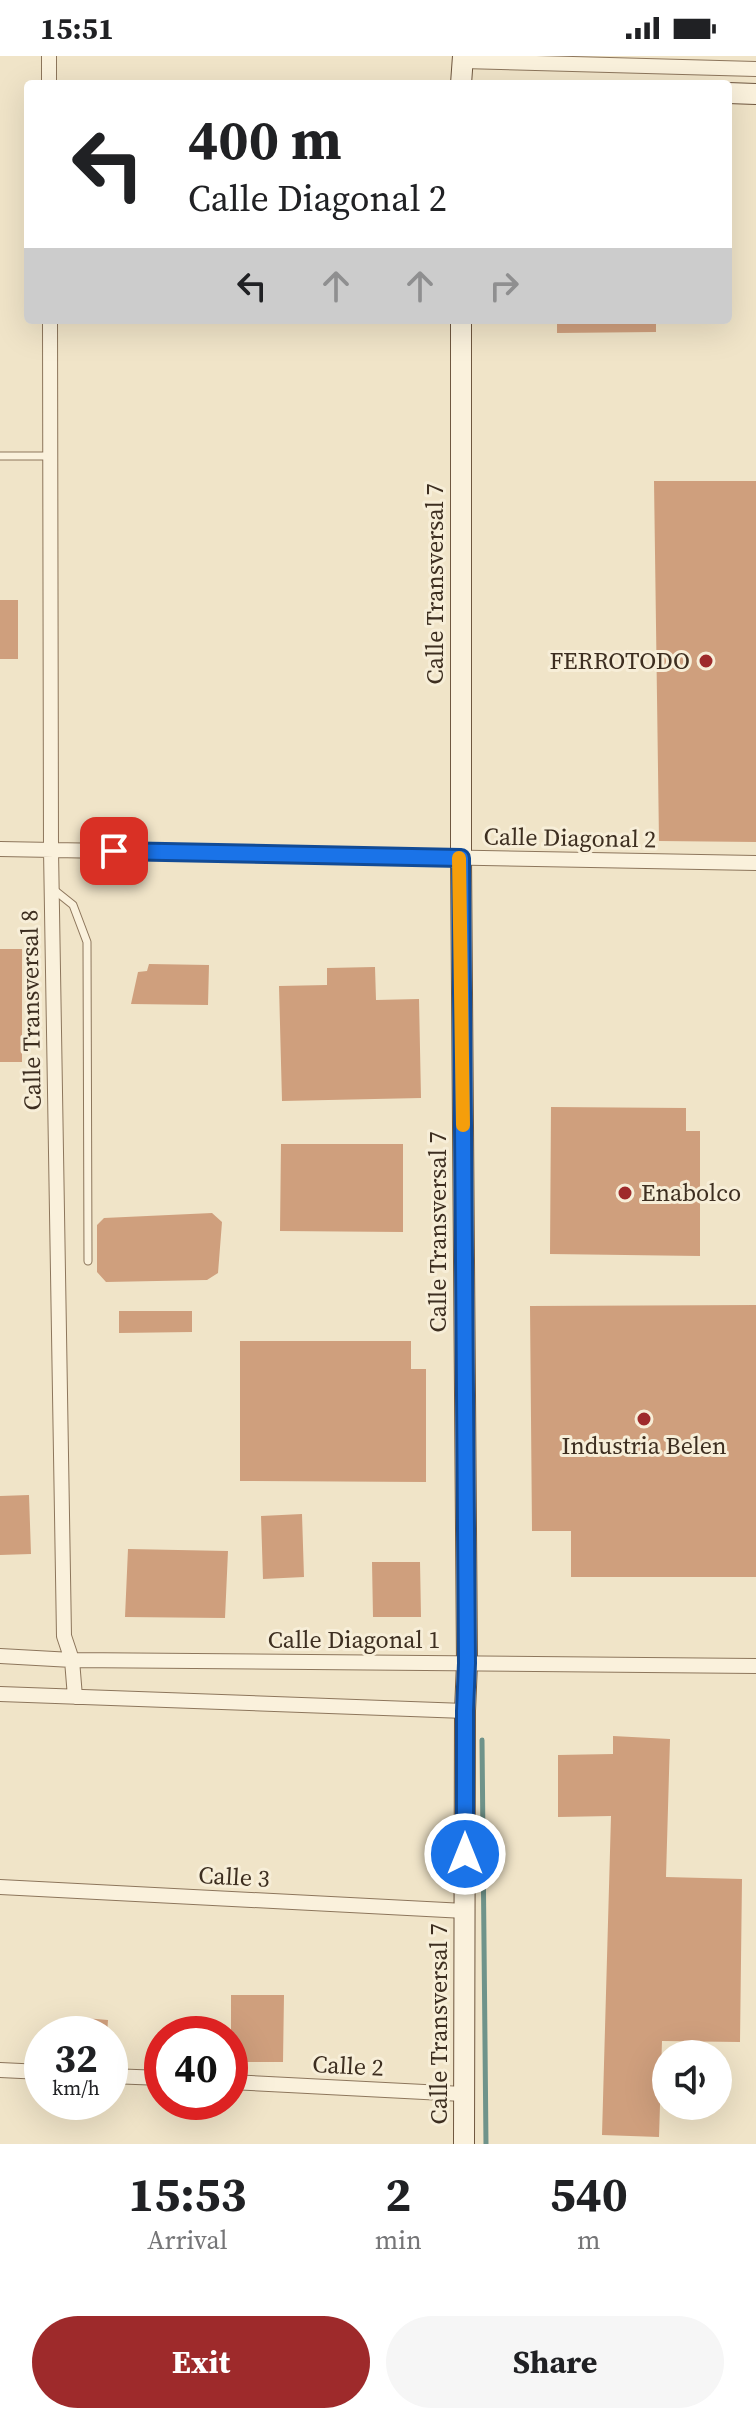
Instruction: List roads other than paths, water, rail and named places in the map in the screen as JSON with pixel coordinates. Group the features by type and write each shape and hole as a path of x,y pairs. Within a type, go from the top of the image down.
{"street":[{"path":"49,56 49,80"},
{"path":"461,80 463,58 756,69"},
{"path":"732,93 756,94"},
{"name":"Calle Transversal 8","path":"50,324 51,850 64,1636 72,1660 75,1697"},
{"name":"Calle Transversal 7","path":"461,324 467,1663 464,2144"},
{"name":"Calle Diagonal 2","path":"0,849 756,863"},
{"name":"Calle Diagonal 1","path":"0,1656 72,1660 756,1666"},
{"path":"0,1694 465,1711"},
{"name":"Calle 3","path":"0,1887 465,1911"},
{"path":"0,2070 24,2071"},
{"name":"Calle 2","path":"248,2083 463,2094"}],"lane":[{"path":"0,456 50,456"},
{"path":"52,887 73,905 87,942 88,1261"}],"waterway":[{"path":"482,1740 486,2144"}],"place":[{"name":"FERROTODO","path":"706,661"},
{"name":"Enabolco","path":"625,1193"},
{"name":"Industria Belen","path":"644,1419"}]}
